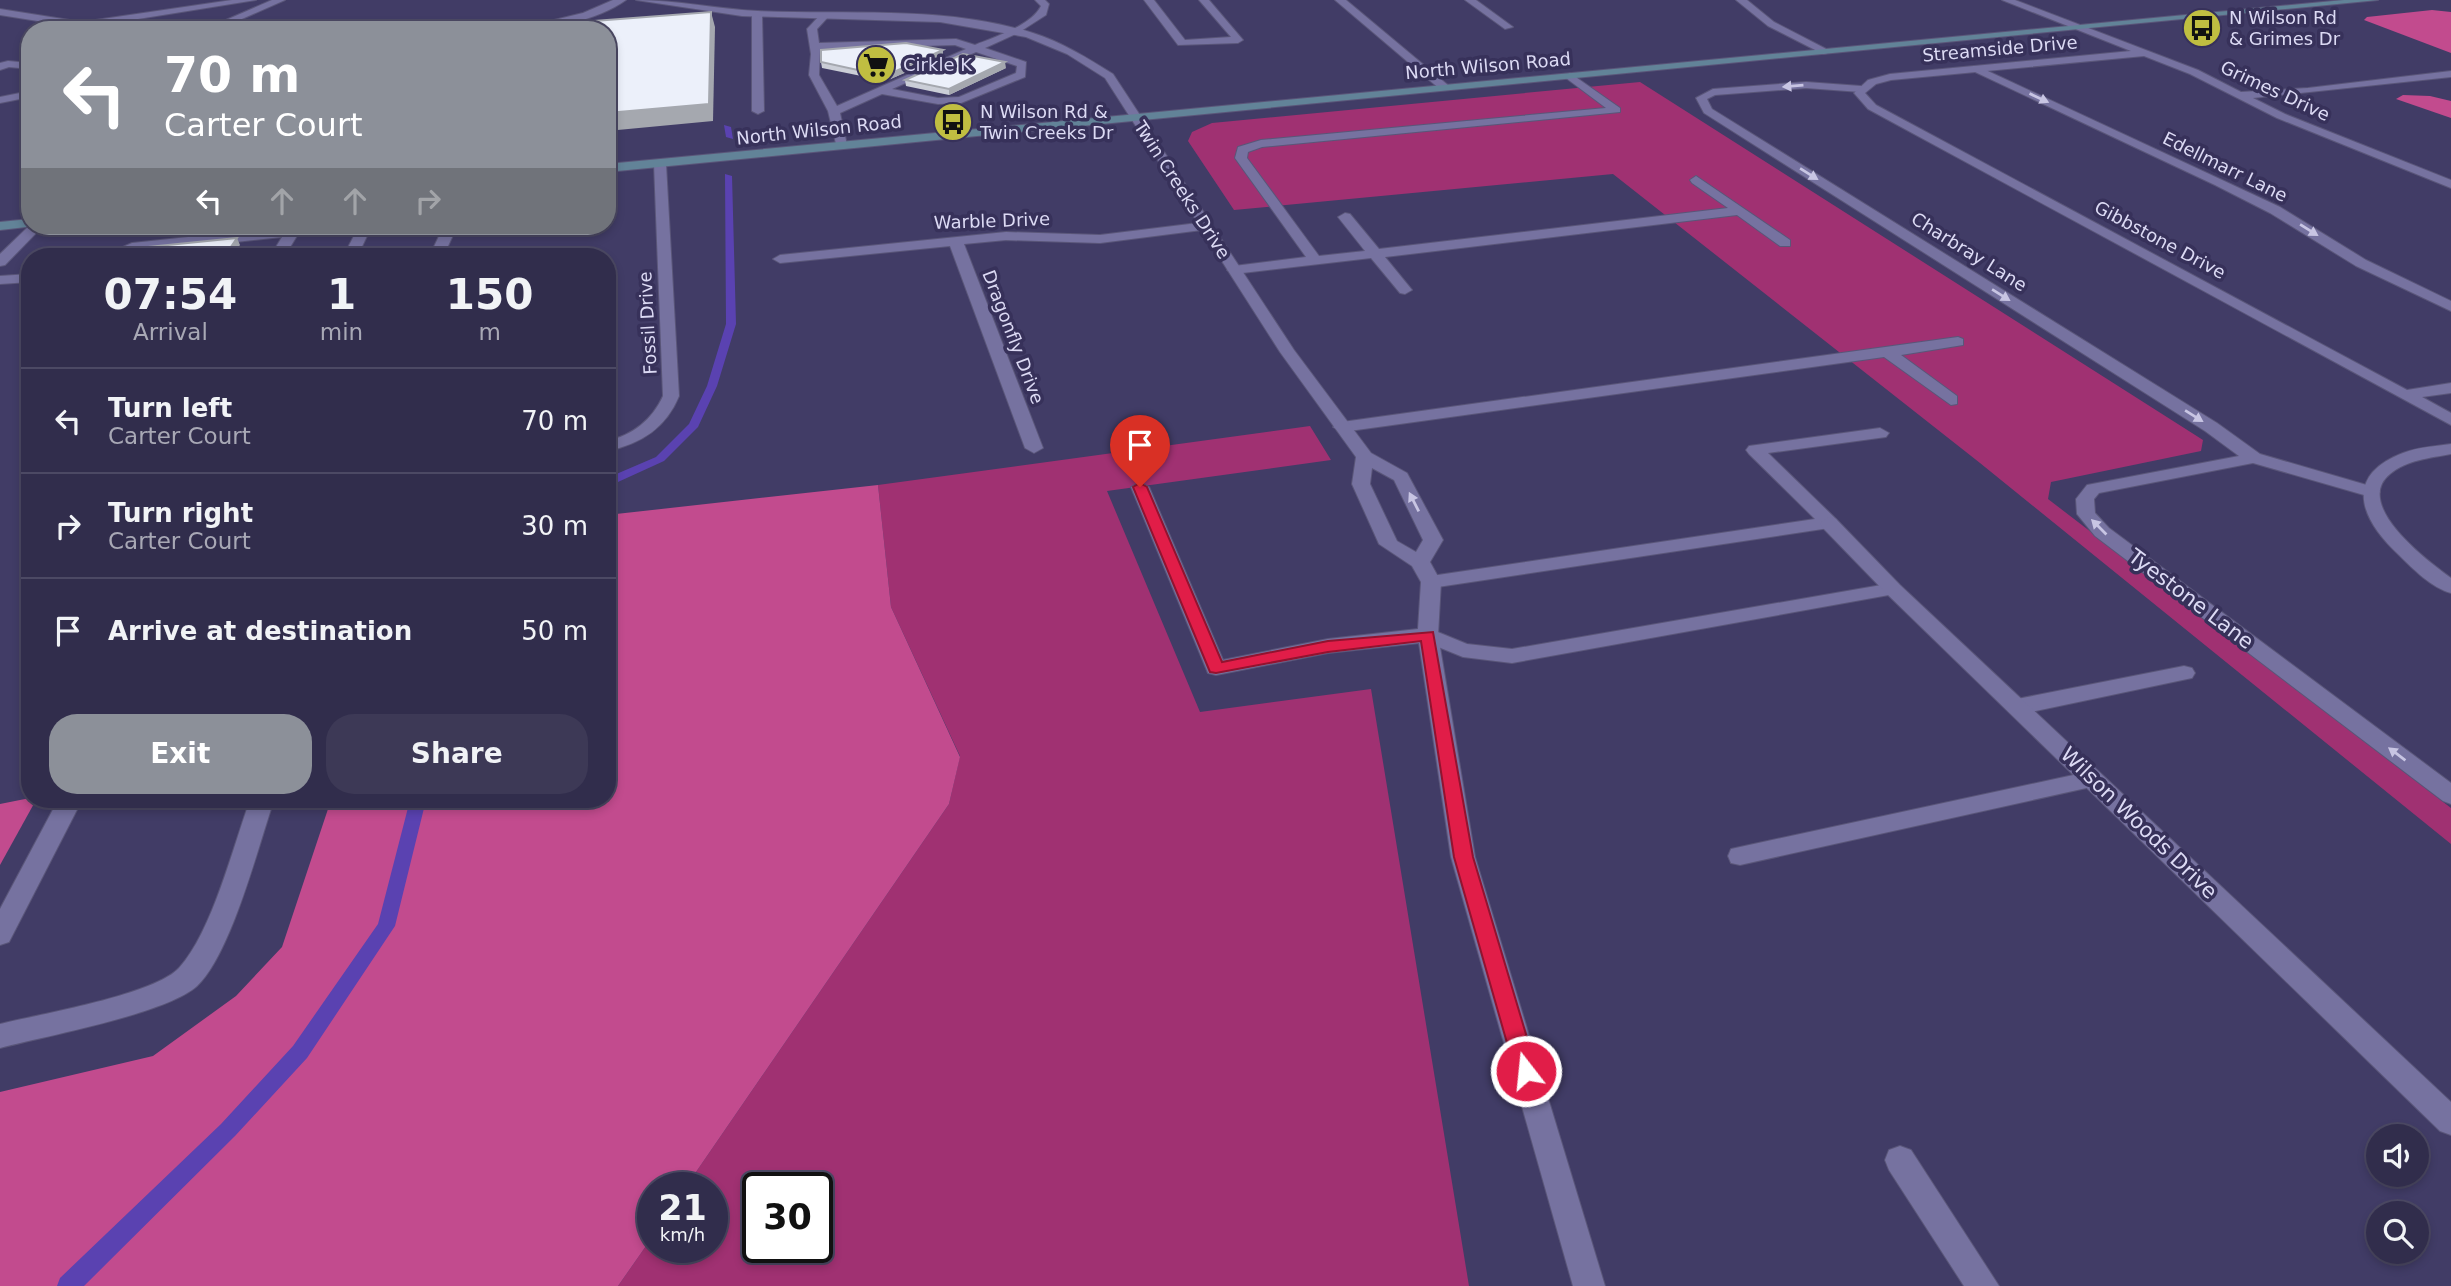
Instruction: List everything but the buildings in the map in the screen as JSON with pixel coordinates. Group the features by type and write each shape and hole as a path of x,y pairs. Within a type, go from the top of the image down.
{"main road":[{"name":"North Wilson Road","path":"616,167 2373,0"},
{"path":"0,226 21,224"}],"street":[{"path":"109,21 251,0"},
{"path":"230,21 280,0"},
{"path":"559,21 586,15 621,0"},
{"name":"Twin Creeks Drive","path":"640,0 757,14 940,19 1015,31 1046,40 1091,61 1109,76 1234,270 1342,427 1365,457 1401,477 1433,540 1426,572 1428,635 1463,857 1589,1286"},
{"path":"834,111 1015,31 1044,13 1045,6 1041,0"},
{"path":"1149,0 1182,43 1238,40 1204,0"},
{"path":"1340,0 1445,88"},
{"path":"1470,0 1508,27"},
{"path":"1741,0 1771,24 1827,52"},
{"name":"Grimes Drive","path":"2007,0 2145,53 2281,116 2451,184"},
{"path":"0,12 57,21"},
{"path":"757,14 758,111"},
{"path":"824,16 812,29 814,75 834,111 841,145"},
{"path":"814,46 929,40 977,46 1022,64 1021,75 961,100 938,101 879,90"},
{"name":"Streamside Drive","path":"1861,89 1890,77 2145,53"},
{"path":"0,67 21,66"},
{"name":"Edellmarr Lane","path":"1977,69 2220,182 2275,210 2361,263 2451,307"},
{"path":"2238,95 2308,91 2451,74"},
{"path":"1316,261 1241,158 1242,150 1261,144 1616,110 1570,76"},
{"name":"Charbray Lane","path":"1861,89 1806,85 1713,93 1701,98 1701,103 1708,111 2211,427 2254,458 2371,492"},
{"name":"Gibbstone Drive","path":"1861,89 1861,97 1872,107 2451,420"},
{"path":"0,100 21,96"},
{"name":"Fossil Drive","path":"616,443 637,436 650,426 666,410 671,396 660,163"},
{"path":"1696,180 1785,243"},
{"path":"1234,270 1740,211"},
{"path":"1345,217 1405,290"},
{"name":"Warble Drive","path":"780,259 1006,236 1100,239 1206,226"},
{"path":"0,262 27,235"},
{"path":"130,248 240,235"},
{"name":"Dragonfly Drive","path":"955,240 1034,448"},
{"path":"0,280 21,279"},
{"path":"1342,427 1958,342"},
{"path":"1887,352 1951,400"},
{"path":"2406,395 2451,388"},
{"name":"Wilson Woods Drive","path":"1880,433 1755,450 1893,589 2451,1121"},
{"path":"2451,449 2410,456 2381,471 2371,492 2372,507 2385,530 2420,566 2451,587"},
{"path":"1365,457 1361,484 1389,544 1426,572 1829,523"},
{"name":"Tyestone Lane","path":"2254,458 2094,489 2085,499 2086,514 2102,532 2451,796"},
{"path":"1140,487 1216,668 1328,646 1428,635 1463,650 1512,656 1893,589"},
{"path":"2017,707 2184,673"},
{"path":"1740,856 2092,779"},
{"path":"0,934 66,808"},
{"path":"0,1036 156,996 187,978 210,947 259,808"},
{"path":"1900,1160 1983,1286"}],"shaded area":[{"path":"2432,10 2451,12 2451,53 2364,20 2367,17"},
{"path":"1640,82 2203,440 2201,451 2051,482 2048,499 2451,808 2451,844 1980,463 1613,174 1234,210 1188,141 1192,132 1212,123"},
{"path":"2403,95 2430,96 2451,101 2451,118 2396,99"},
{"path":"1310,426 1331,460 1107,491 1200,712 1371,689 1469,1286 618,1286 637,1259 637,1263 728,1263 728,1172 696,1172 949,804 960,756 891,607 878,485"},
{"path":"878,485 891,607 960,757 949,804 696,1172 637,1172 637,1259 618,1286 0,1286 0,1092 153,1056 236,996 282,947 328,808 616,808 616,514"},
{"path":"21,800 21,808 32,808 0,865 0,804"}],"waterway":[{"path":"727,127 730,137"},
{"path":"616,479 660,459 694,425 712,386 731,324 728,176"},
{"path":"68,1286 228,1130 300,1052 386,926 416,808"}],"place":[{"name":"N Wilson Rd & Grimes Dr","path":"2202,28"},
{"name":"Cirkle K","path":"876,65"},
{"name":"N Wilson Rd & Twin Creeks Dr","path":"953,122"}],"route":[{"path":"1140,487 1216,668 1264,661 1328,646 1428,635 1463,857 1526,1071"}]}
